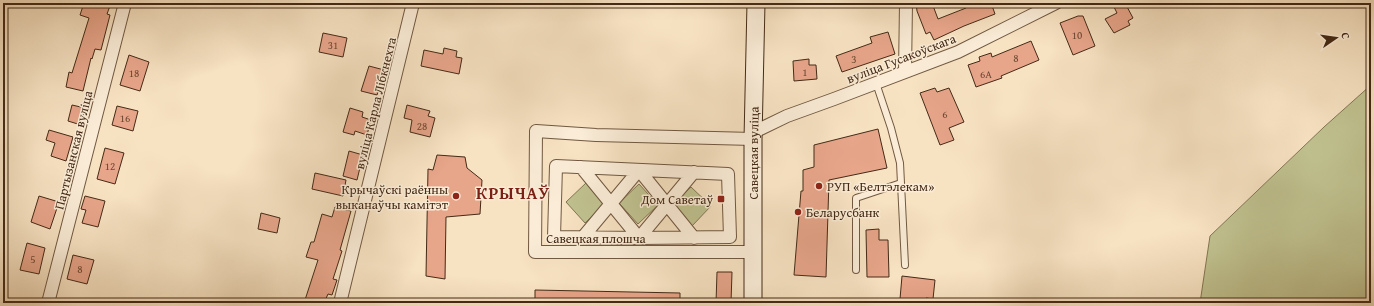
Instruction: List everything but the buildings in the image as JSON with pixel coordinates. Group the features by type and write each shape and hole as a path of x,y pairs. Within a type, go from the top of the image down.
{"street":[{"name":"Партызанская вуліца","path":"48,303 125,3"},
{"name":"вуліца Карла Лібкнехта","path":"340,303 413,3"},
{"name":"Савецкая вуліца","path":"753,303 756,3"},
{"path":"905,72 906,3"},
{"name":"вуліца Гусакоўскага","path":"754,136 787,116 958,52 1056,3"},
{"name":"Савецкая плошча","path":"754,136 596,135 536,131 535,252 754,252"},
{"path":"556,166 639,170 728,174 730,237 554,237 556,166"},
{"path":"581,167 638,238"},
{"path":"583,237 639,170"},
{"path":"639,170 694,238"},
{"path":"638,238 694,172"}],"lane":[{"path":"876,83 891,128 900,163 905,266"},
{"path":"856,270 856,198 901,183"}],"green space":[{"path":"1371,85 1371,303 1200,303 1210,236 1324,127"},
{"path":"586,183 605,204 585,223 566,202"},
{"path":"639,184 658,205 638,224 619,203"},
{"path":"691,187 711,206 692,226 671,206"}],"place":[{"name":"РУП «Белтэлекам»","path":"819,186"},
{"name":"Крычаўскі раённы выканаўчы камітэт","path":"456,196"},
{"name":"Дом Саветаў","path":"721,199"},
{"name":"Беларусбанк","path":"798,212"}],"district":[{"name":"КРЫЧАЎ","path":"513,193"}]}
